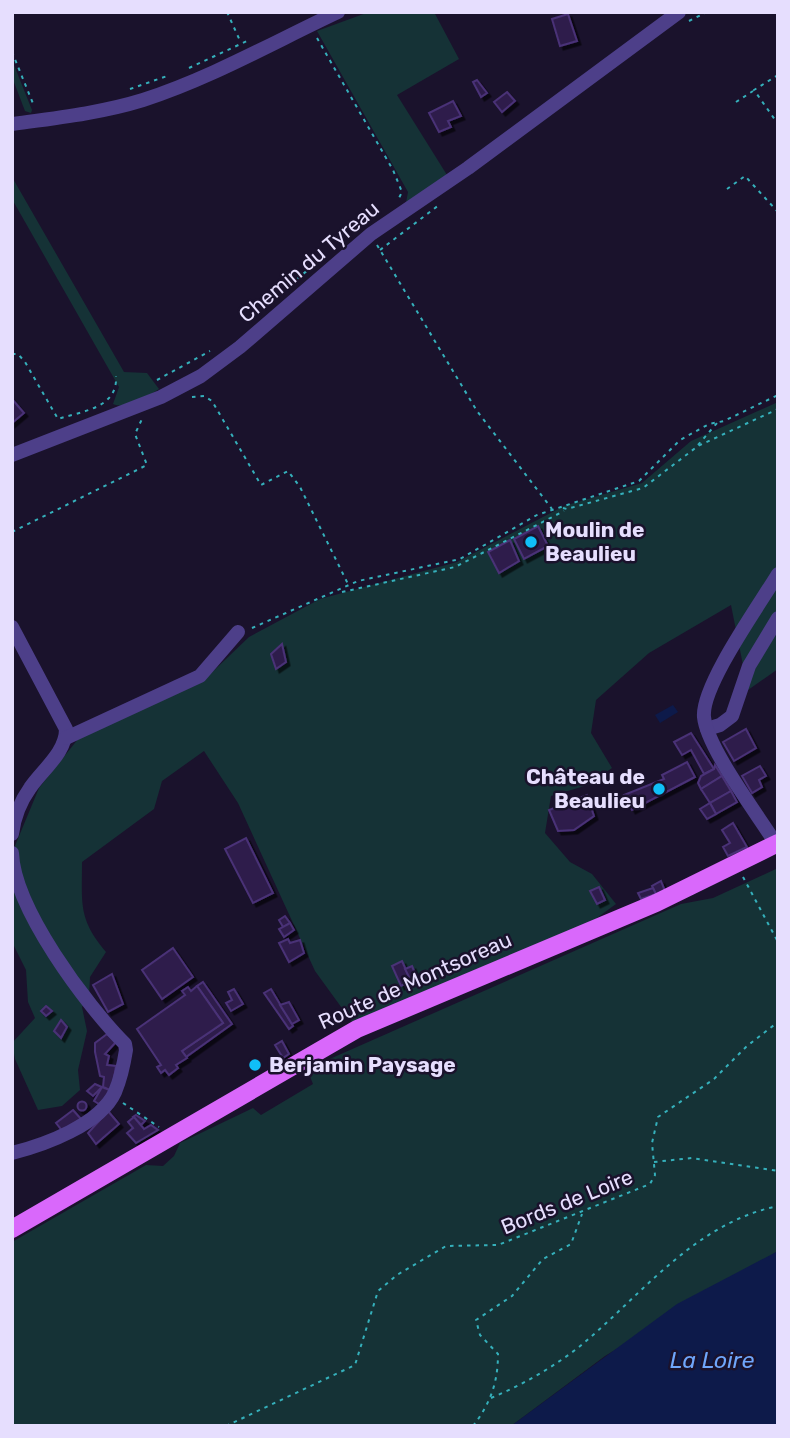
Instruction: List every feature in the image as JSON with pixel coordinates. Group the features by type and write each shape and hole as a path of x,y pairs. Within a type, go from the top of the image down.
{"main road":[{"name":"Route de Montsoreau","path":"12,1229 358,1028 656,903 777,843"}],"street":[{"path":"12,124 103,111 144,99 194,80 338,12"},
{"name":"Chemin du Tyreau","path":"12,455 150,402 201,376 260,331 371,234 468,168 679,12"},
{"path":"777,843 707,729 704,717 708,691 778,574"},
{"path":"707,729 720,725 732,716 749,666 778,618"},
{"path":"12,627 60,715 66,729 66,738"},
{"path":"12,834 17,814 28,790 66,738 200,676 238,632"},
{"path":"12,853 21,892 34,917 91,1007 125,1044 121,1069 112,1096 64,1136 12,1153"}],"path":[{"path":"227,12 241,43"},
{"path":"310,25 393,170 402,192 397,202"},
{"path":"129,89 178,73 253,38"},
{"path":"12,52 36,110"},
{"path":"736,102 778,75"},
{"path":"754,90 778,124"},
{"path":"727,189 745,176 777,211"},
{"path":"371,234 477,411 552,510"},
{"path":"282,292 318,261"},
{"path":"157,380 212,351"},
{"path":"12,354 18,354 25,362 58,419 108,402 117,388 116,376"},
{"path":"238,632 271,622 349,585 391,572 460,559 537,515 639,481 680,440 709,424 778,395"},
{"path":"183,401 204,396 212,401 261,485 288,471 300,487 349,585"},
{"path":"342,592 455,567 565,510 643,488 698,446 778,409"},
{"path":"12,533 147,465 135,434 141,420 151,415"},
{"path":"698,446 718,422"},
{"path":"561,507 565,510"},
{"path":"736,864 778,942"},
{"name":"Bords de Loire","path":"226,1426 355,1366 378,1291 407,1269 446,1246 498,1245 650,1184 655,1175 652,1143 658,1116 714,1079 747,1046 778,1022"},
{"path":"112,1096 170,1138"},
{"path":"654,1162 692,1158 778,1171"},
{"path":"491,1398 525,1384 579,1347 643,1286 709,1234 778,1206"},
{"path":"473,1426 489,1405 498,1371 498,1354 480,1335 476,1320 512,1296 543,1259 571,1244 582,1212"}],"green space":[{"path":"369,12 434,12 459,59 397,95 447,175 406,203 408,192 317,31"},
{"path":"12,60 31,113 25,111 12,77"},
{"path":"12,177 124,372 147,373 159,389 131,404 113,404 119,387 12,199"},
{"path":"778,402 778,669 748,690 731,605 649,653 596,700 591,733 612,768 588,785 551,796 545,833 570,862 592,874 616,904 594,920 352,1022 315,971 238,803 204,751 162,781 154,809 82,862 83,910 90,930 106,952 90,977 89,996 82,1007 87,1031 78,1070 80,1090 62,1106 38,1110 15,1059 12,1043 35,1018 28,1002 26,970 12,942 12,853 39,788 78,739 202,682 249,637 320,599 457,562 564,506 642,483 691,441"},
{"path":"778,868 778,1251 605,1356 511,1426 12,1426 12,1242 146,1165 163,1166 174,1156 180,1143 253,1108 261,1115 313,1084 307,1069 681,904 713,898"}],"water":[{"path":"673,705 678,712 660,723 655,715"},
{"name":"La Loire","path":"778,1251 778,1426 511,1426 677,1304"}],"building":[{"path":"568,14 577,41 560,46 552,19"},
{"path":"477,80 487,93 481,97 473,82"},
{"path":"507,92 515,101 502,112 494,102"},
{"path":"453,101 461,116 448,121 451,127 439,132 429,113"},
{"path":"12,399 24,413 12,423"},
{"name":"Moulin de Beaulieu","path":"538,526 548,546 524,559 514,539"},
{"name":"Moulin de Beaulieu","path":"510,540 519,561 499,573 488,552"},
{"path":"282,644 286,662 276,669 271,654"},
{"path":"746,729 756,748 734,761 723,742"},
{"path":"691,733 714,769 704,774 691,750 682,755 674,742"},
{"path":"687,762 695,777 632,810 624,795 664,779 662,775"},
{"path":"715,765 722,776 701,789 698,783 701,776 714,769"},
{"path":"760,766 766,776 759,780 762,787 752,793 742,776"},
{"path":"722,776 731,791 710,803 701,789"},
{"path":"731,791 737,802 716,814 710,803"},
{"path":"587,795 594,816 574,830 558,831 549,810"},
{"path":"710,803 716,814 707,819 700,809"},
{"path":"733,823 747,847 728,856 723,847 730,843 722,830"},
{"path":"246,838 273,893 253,903 225,849"},
{"path":"661,881 665,891 656,895 652,886"},
{"path":"599,887 605,900 597,904 590,891"},
{"path":"653,888 656,894 641,899 638,893"},
{"path":"285,916 290,923 283,927 279,920"},
{"path":"290,923 294,930 284,937 279,929"},
{"path":"288,939 290,943 300,940 304,953 289,962 279,943"},
{"path":"173,948 193,977 162,999 142,970"},
{"path":"402,961 411,981 401,986 392,966"},
{"path":"412,966 417,978 411,981 405,969"},
{"path":"112,974 123,1004 108,1012 93,985"},
{"path":"203,982 232,1024 186,1057 182,1051 223,1023 197,986"},
{"path":"197,986 223,1023 182,1051 187,1058 176,1065 178,1068 169,1075 165,1070 161,1073 157,1067 161,1065 137,1029 185,995 182,991 188,987 191,991"},
{"path":"234,989 243,1004 231,1011 226,1003 232,1000 228,992"},
{"path":"271,989 293,1026 289,1029 264,993"},
{"path":"289,1002 299,1020 292,1024 280,1005"},
{"path":"46,1006 52,1011 46,1016 41,1011"},
{"path":"61,1020 67,1027 61,1038 54,1031"},
{"path":"107,1034 116,1042 105,1054 109,1056 107,1065 116,1066 112,1091 103,1087 104,1077 100,1076 95,1052 95,1043"},
{"path":"282,1041 289,1054 283,1058 275,1045"},
{"path":"95,1084 102,1087 93,1096 87,1091"},
{"path":"102,1087 112,1091 99,1104 94,1101"},
{"path":"82,1102 86,1106 82,1110 78,1106"},
{"path":"73,1110 81,1119 64,1133 56,1123"},
{"path":"108,1111 119,1124 96,1144 88,1133"},
{"path":"136,1115 145,1121 141,1125 133,1117"},
{"path":"134,1117 144,1129 151,1125 158,1130 136,1143 127,1133 133,1128 128,1122"}],"place":[{"name":"Moulin de Beaulieu","path":"531,542"},
{"name":"Château de Beaulieu","path":"659,789"},
{"name":"Berjamin Paysage","path":"255,1065"}]}
